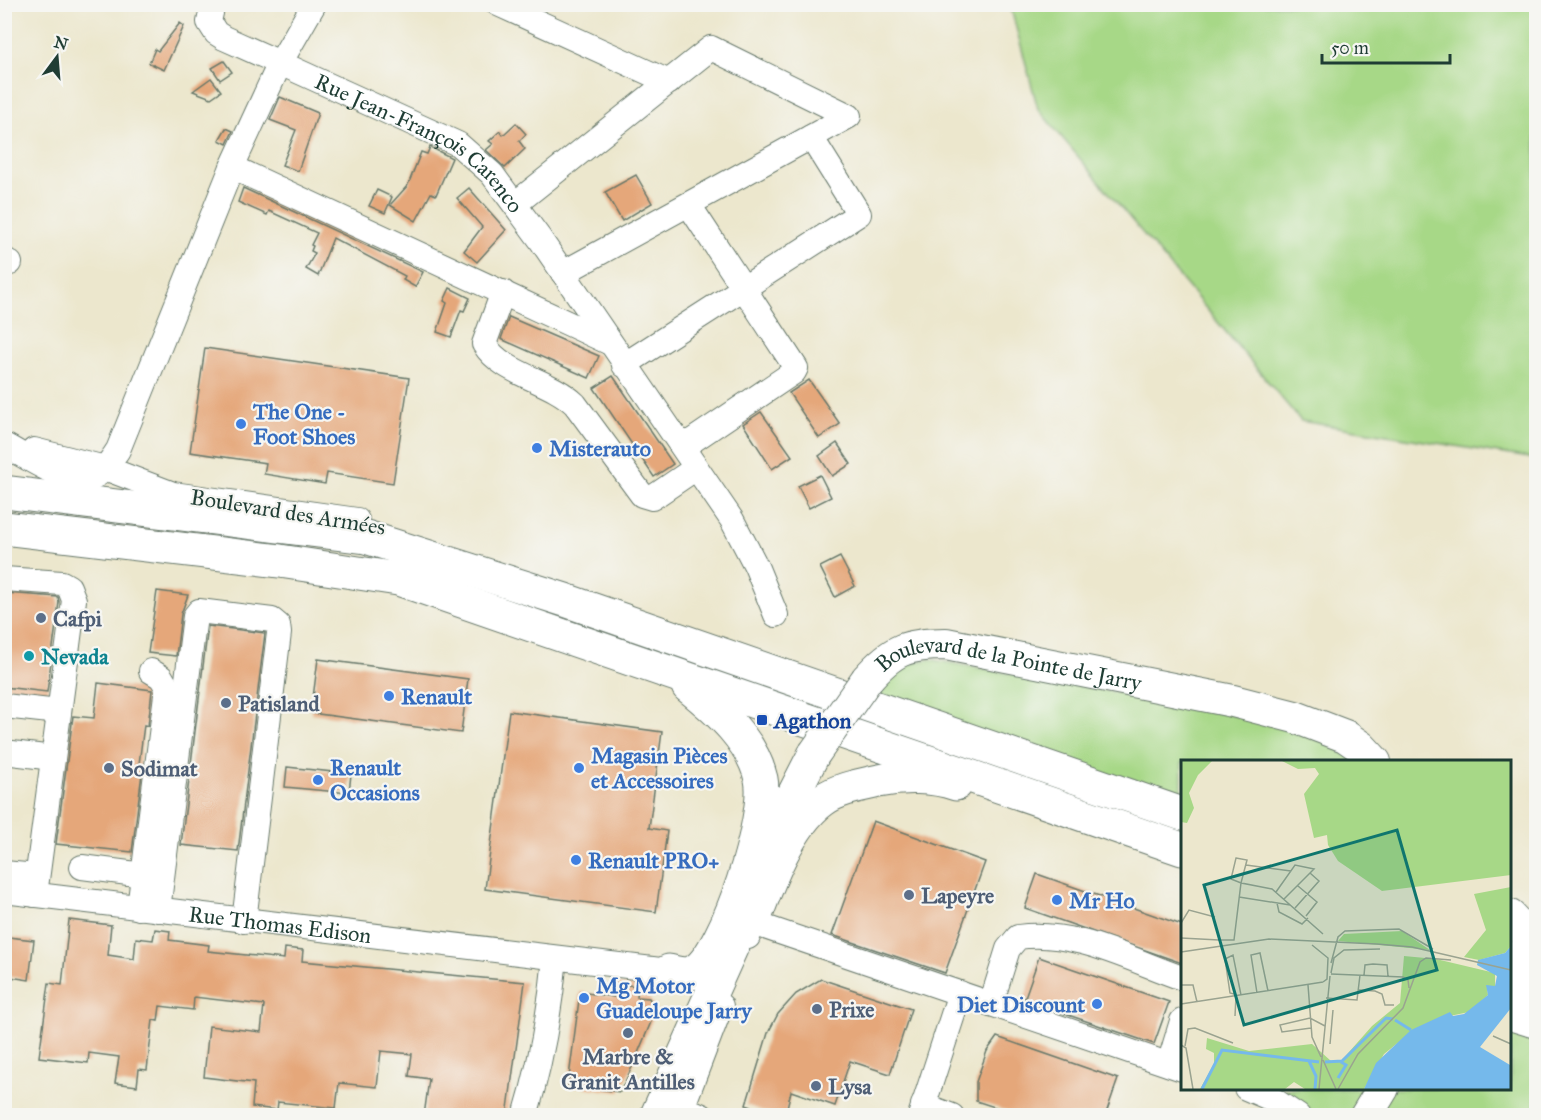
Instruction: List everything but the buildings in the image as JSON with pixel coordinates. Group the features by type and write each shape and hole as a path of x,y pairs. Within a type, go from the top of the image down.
{"highway":[{"path":"4,492 366,537 565,600 1181,814"},
{"path":"4,528 280,561 398,579 1178,847"},
{"path":"669,971 686,974 696,970 707,959 729,916 751,859 763,806 761,779 735,731 721,712 673,674"},
{"path":"753,923 787,846 806,816 824,800 858,785 893,778 945,780 1068,821 1178,847"},
{"path":"1524,939 1536,973"},
{"path":"1511,986 1536,1000"}],"main road":[{"name":"Boulevard de la Pointe de Jarry","path":"676,1111 743,921 794,795 814,753 867,679 889,658 904,648 917,644 946,644 1233,701 1295,717 1345,736 1361,747 1373,760"},
{"path":"1511,1015 1536,1022"},
{"path":"1366,1116 1382,1090"}],"street":[{"name":"Rue Jean-François Carenco","path":"213,4 209,22 216,33 458,144 492,174 563,273 732,520 756,566 776,615"},
{"path":"105,468 118,450 232,167 279,63 314,4"},
{"path":"498,4 669,82"},
{"path":"515,204 711,48 849,116 563,273"},
{"path":"624,365 859,214 811,137"},
{"path":"232,167 609,343"},
{"path":"682,447 794,372 796,368 688,205"},
{"path":"502,292 484,344 492,357 563,392 575,404 642,495 652,498 696,468"},
{"name":"Boulevard des Armées","path":"4,442 105,468 173,494 362,520 439,543 565,600"},
{"path":"4,579 62,583 72,592 74,600 36,885 4,873"},
{"path":"149,909 195,616 199,611 262,618 272,620 278,625 279,633 244,921"},
{"path":"149,909 144,875 167,687 161,677 151,671"},
{"path":"4,706 59,712"},
{"path":"4,752 53,758"},
{"path":"82,867 144,875"},
{"name":"Rue Thomas Edison","path":"4,891 36,885 149,909 669,971"},
{"path":"753,923 1176,1066 1181,1028"},
{"name":"Boulevard de la Pointe de Jarry","path":"676,1111 753,923"},
{"path":"991,1004 1008,950 1018,937 1034,934 1042,933 1080,941 1181,978"},
{"path":"525,1116 540,1069 548,1026 555,958"},
{"path":"952,1116 922,1110 960,993"},
{"path":"1249,1090 1274,1100 1299,1116"}],"green space":[{"path":"1010,5 1536,5 1536,459 1301,421 1038,109"},
{"path":"929,659 1187,705 1306,731 1358,760 1181,760 1181,803 868,697 882,682 909,664"},
{"path":"1511,1022 1536,1032 1536,1115 1278,1116 1286,1090 1511,1090"}],"place":[{"name":"The One - Foot Shoes","path":"241,424"},
{"name":"Misterauto","path":"537,448"},
{"name":"Cafpi","path":"41,618"},
{"name":"Nevada","path":"29,656"},
{"name":"Renault","path":"389,696"},
{"name":"Patisland","path":"226,703"},
{"name":"Agathon","path":"762,720"},
{"name":"Sodimat","path":"109,768"},
{"name":"Magasin Pièces et Accessoires","path":"579,768"},
{"name":"Renault Occasions","path":"318,780"},
{"name":"Renault PRO+","path":"576,860"},
{"name":"Lapeyre","path":"909,895"},
{"name":"Mr Ho","path":"1057,900"},
{"name":"Mg Motor Guadeloupe Jarry","path":"584,998"},
{"name":"Diet Discount","path":"1097,1004"},
{"name":"Prixe","path":"817,1009"},
{"name":"Marbre & Granit Antilles","path":"628,1033"},
{"name":"Lysa","path":"816,1086"}]}
